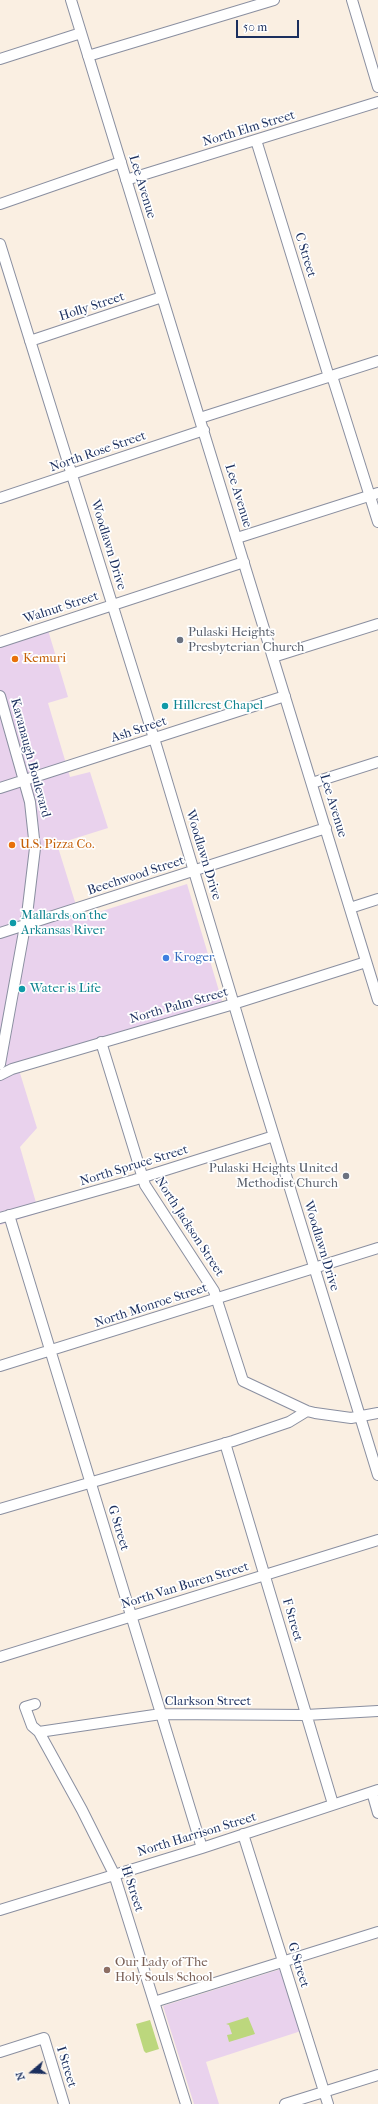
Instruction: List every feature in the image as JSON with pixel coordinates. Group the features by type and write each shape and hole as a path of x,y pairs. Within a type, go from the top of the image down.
{"street":[{"name":"Lee Avenue","path":"71,0 378,1000"},
{"path":"88,56 274,0"},
{"path":"352,0 378,88"},
{"path":"0,59 81,33"},
{"name":"North Elm Street","path":"126,180 378,102"},
{"name":"C Street","path":"256,140 330,377 374,494 378,522"},
{"path":"0,204 121,162"},
{"name":"Woodlawn Drive","path":"0,244 113,605 378,1475"},
{"name":"Holly Street","path":"30,341 162,297"},
{"path":"200,418 378,362"},
{"name":"North Rose Street","path":"0,498 204,430"},
{"path":"237,538 374,494"},
{"name":"Walnut Street","path":"0,642 244,562"},
{"path":"273,657 378,624"},
{"name":"Kavanaugh Boulevard","path":"0,696 25,781 34,820 35,848 25,926 0,1064"},
{"name":"Ash Street","path":"0,788 285,696"},
{"path":"312,783 378,762"},
{"name":"Beechwood Street","path":"0,933 326,828"},
{"path":"350,908 378,899"},
{"name":"North Palm Street","path":"0,1075 12,1069 366,962"},
{"name":"North Jackson Street","path":"101,1042 142,1177 154,1198 209,1281 243,1381 307,1411 351,1418 378,1412"},
{"name":"North Spruce Street","path":"4,1217 142,1177 274,1136"},
{"name":"G Street","path":"4,1217 51,1352 202,1848"},
{"name":"North Monroe Street","path":"0,1366 51,1352 378,1248"},
{"path":"0,1509 225,1443 289,1422 307,1411"},
{"name":"F Street","path":"225,1443 333,1804"},
{"name":"North Van Buren Street","path":"0,1657 378,1540"},
{"name":"H Street","path":"35,1704 25,1707 32,1726 39,1732 82,1810 114,1874 186,2104"},
{"name":"Clarkson Street","path":"39,1732 161,1714 306,1715 378,1711"},
{"path":"375,1791 378,1813"},
{"name":"North Harrison Street","path":"2,1907 202,1848 375,1791"},
{"name":"G Street","path":"243,1834 328,2104"},
{"path":"154,2002 378,1932"},
{"name":"I Street","path":"0,2052 44,2038 64,2104"},
{"path":"285,2104 378,2075"}],"shaded area":[{"path":"48,630 68,697 48,703 70,777 90,772 108,828 57,844 80,918 187,884 222,1001 19,1070 37,1128 20,1147 39,1213 0,1225 0,646"},
{"path":"281,1969 301,2031 206,2062 219,2104 194,2104 163,2006"}],"green space":[{"path":"248,2017 255,2034 229,2042 227,2035 232,2034 229,2025 226,2024"},
{"path":"150,2020 159,2049 146,2053 144,2051 136,2024"}],"place":[{"name":"Pulaski Heights Presbyterian Church","path":"180,640"},
{"name":"Kemuri","path":"15,659"},
{"name":"Hillcrest Chapel","path":"165,706"},
{"name":"U.S. Pizza Co.","path":"12,845"},
{"name":"Mallards on the Arkansas River","path":"13,923"},
{"name":"Kroger","path":"166,958"},
{"name":"Water is Life","path":"22,989"},
{"name":"Pulaski Heights United Methodist Church","path":"346,1176"},
{"name":"Our Lady of The Holy Souls School","path":"107,1970"}]}
